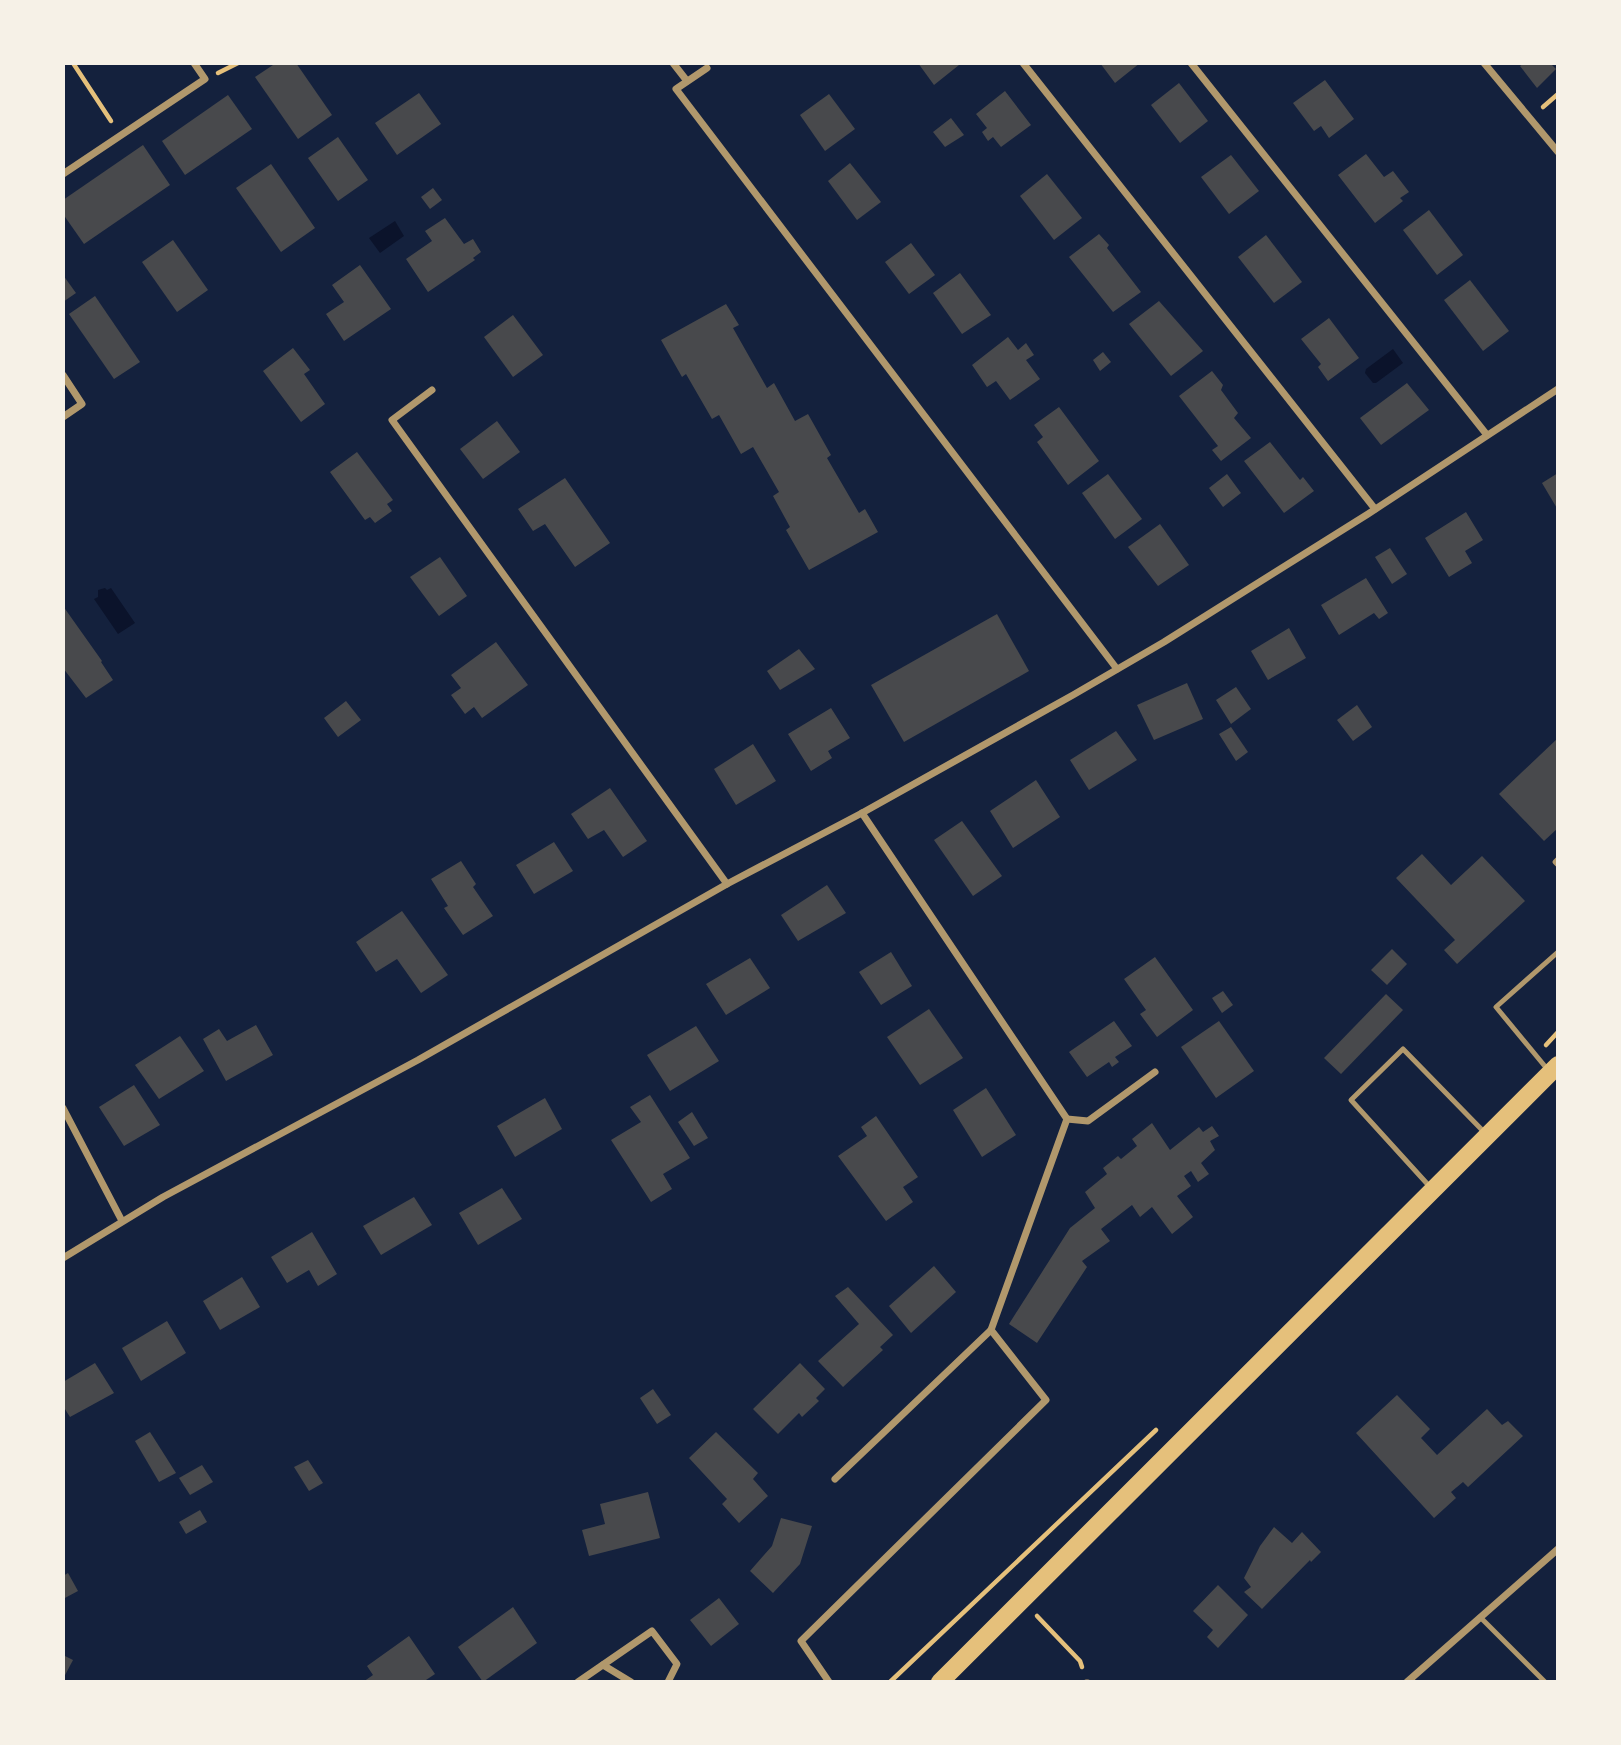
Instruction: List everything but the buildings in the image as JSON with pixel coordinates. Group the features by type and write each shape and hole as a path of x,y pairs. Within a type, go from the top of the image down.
{"main road":[{"path":"940,1682 1554,1069"}],"street":[{"path":"63,174 205,79 194,63"},
{"path":"673,63 687,81"},
{"path":"1023,63 1375,509"},
{"path":"1191,63 1487,435"},
{"path":"1484,63 1558,152"},
{"path":"707,68 676,89 1116,669"},
{"path":"63,375 82,404 63,417"},
{"path":"63,1258 122,1221 418,1060 727,884 862,813 1116,669 1375,509 1558,389"},
{"path":"432,390 392,419 727,884"},
{"path":"862,813 1067,1119"},
{"path":"1067,1119 1088,1121 1155,1072"},
{"path":"63,1108 122,1221"},
{"path":"835,1479 991,1330 1067,1119"},
{"path":"829,1682 801,1641 1046,1400 991,1330"},
{"path":"1407,1682 1558,1549"},
{"path":"578,1682 652,1631 677,1664 668,1682"},
{"path":"603,1665 631,1682"}],"lane":[{"path":"1558,859 1555,862 1558,865"},
{"path":"1554,1069 1536,1055 1496,1007 1558,952"},
{"path":"1433,1190 1351,1100 1403,1049 1487,1135"},
{"path":"1480,1617 1545,1682"}],"path":[{"path":"73,63 120,135"},
{"path":"1536,1055 1558,1032"},
{"path":"890,1682 1165,1422"},
{"path":"1022,1600 1080,1661 1087,1682"}],"water":[{"path":"395,221 404,236 380,253 369,238"},
{"path":"1393,349 1403,363 1373,383 1365,373 1366,369"},
{"path":"111,588 135,623 118,634 94,599 98,597 98,590"}]}
